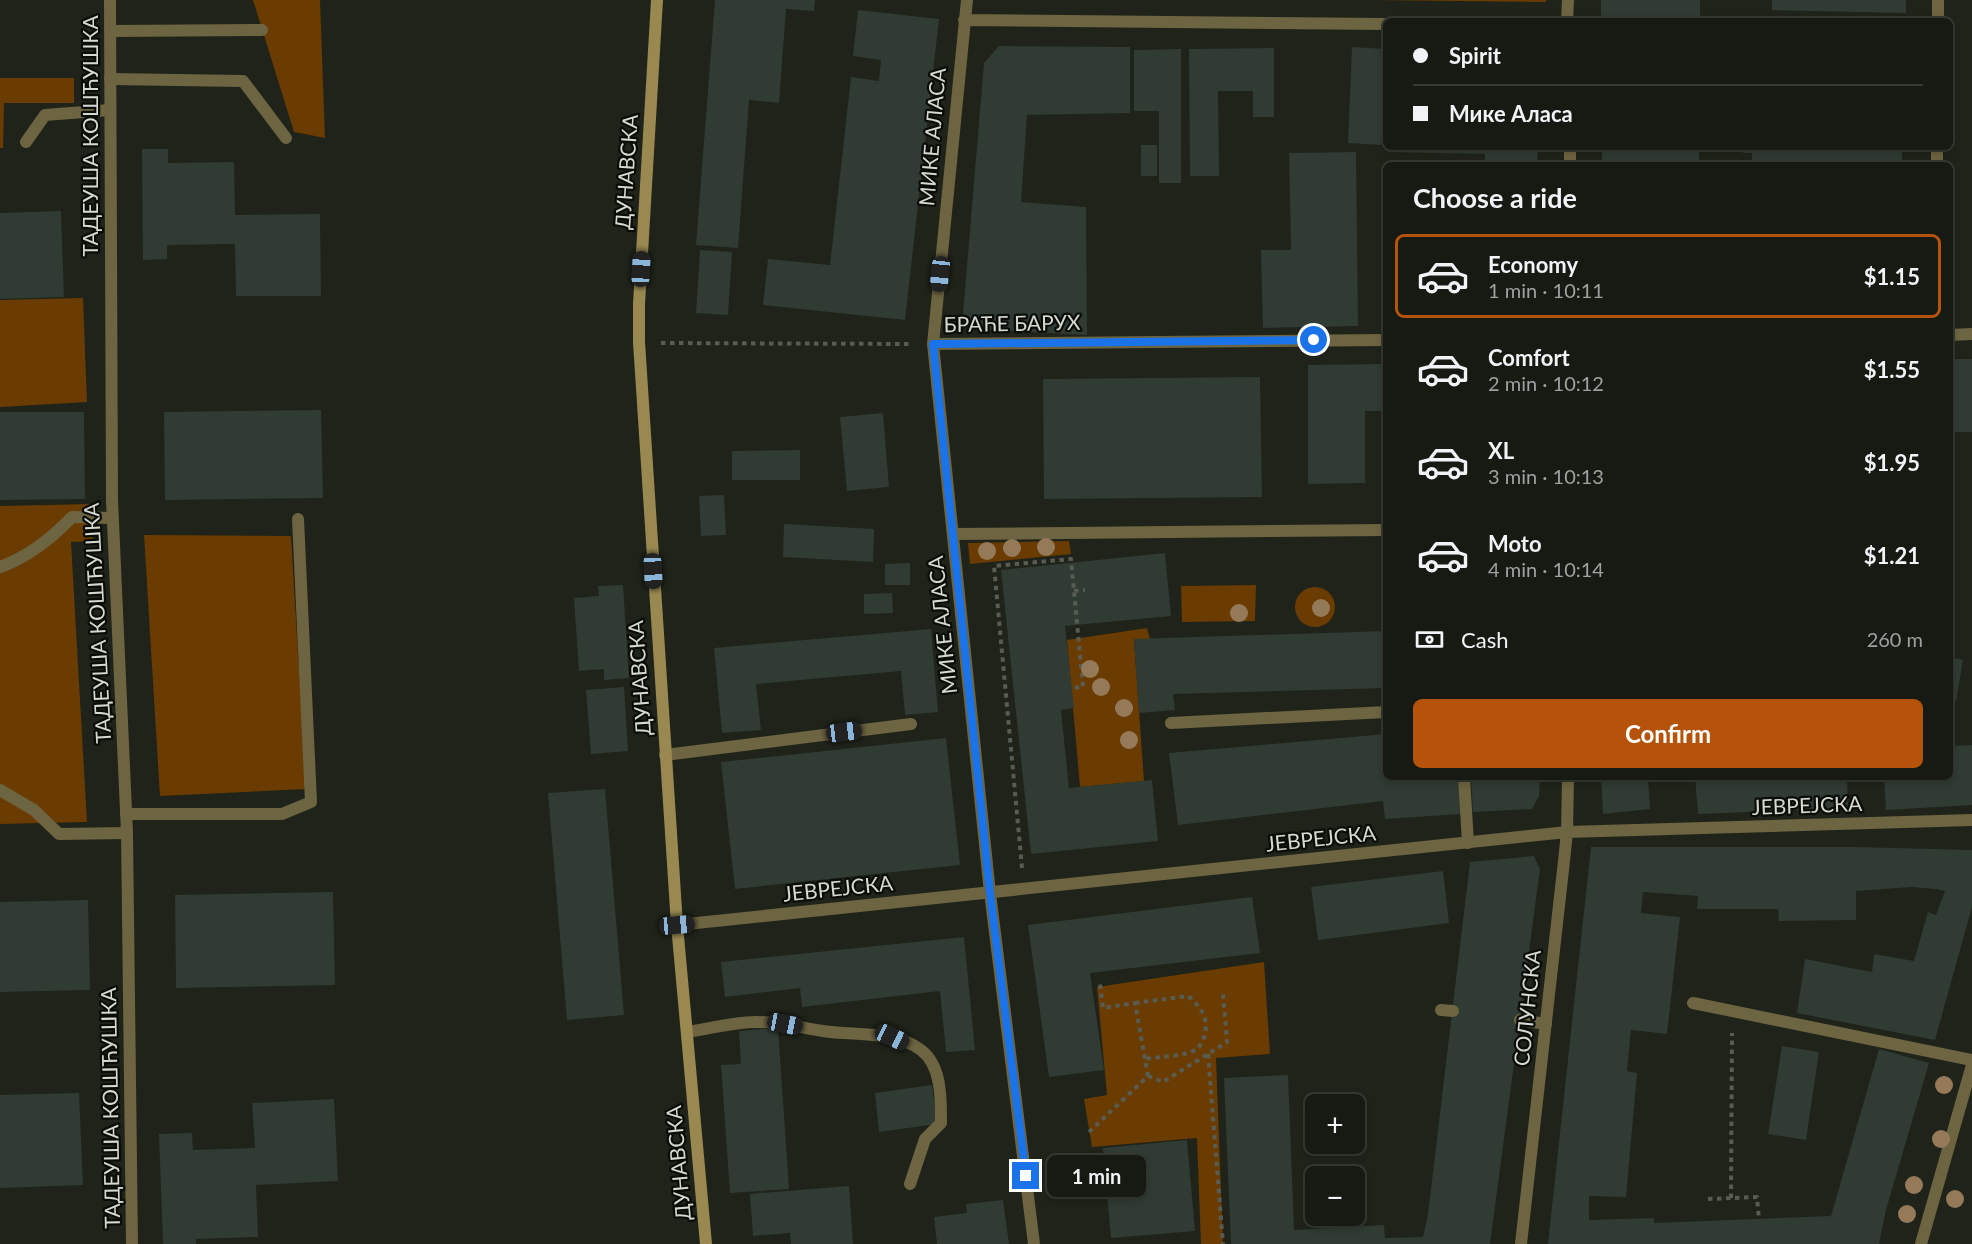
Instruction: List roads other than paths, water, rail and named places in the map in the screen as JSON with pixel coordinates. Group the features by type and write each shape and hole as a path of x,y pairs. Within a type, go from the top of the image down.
{"main road":[{"name":"ДУНАВСКА","path":"657,0 639,304 639,342 677,925 706,1244"}],"street":[{"name":"ТАДЕУША КОШЋУШКА","path":"110,0 112,518 127,833 132,1244"},
{"name":"МИКЕ АЛАСА","path":"967,0 933,344 990,893 1034,1244"},
{"path":"1567,18 1568,0"},
{"path":"1938,0 1938,18"},
{"path":"964,20 1383,24"},
{"path":"110,31 262,30"},
{"path":"110,79 243,81 286,138"},
{"path":"26,142 45,115 110,110"},
{"path":"1953,335 1972,334"},
{"name":"БРАЋЕ БАРУХ","path":"933,344 1383,340"},
{"path":"0,567 19,560 53,536 72,517 112,518"},
{"path":"126,814 282,814 311,802 298,519"},
{"path":"953,534 1383,530"},
{"path":"1171,723 1383,712"},
{"path":"665,755 911,724"},
{"path":"1464,780 1468,843"},
{"name":"СОЛУНСКА","path":"1521,1244 1567,832 1568,780"},
{"path":"0,790 34,810 59,834 127,833"},
{"name":"ЈЕВРЕЈСКА","path":"677,925 1567,832 1972,820"},
{"path":"1693,1003 1972,1062 1921,1244"},
{"path":"1520,1020 1546,1024"},
{"path":"687,1032 757,1022 785,1024 824,1032 892,1037 921,1050 934,1066 941,1095 941,1123 925,1139 910,1184"}]}
